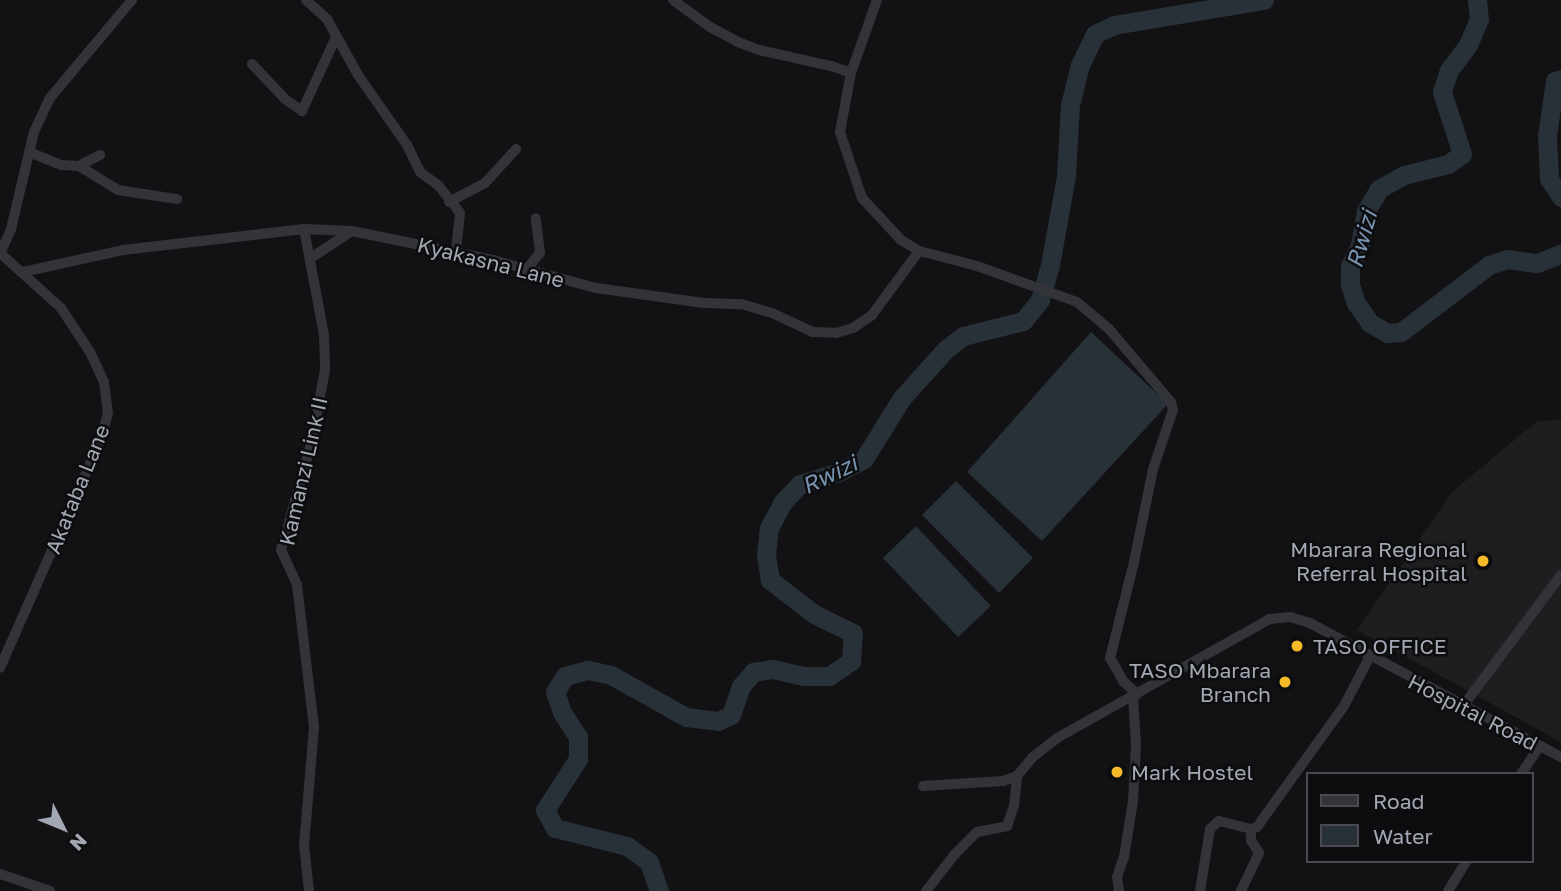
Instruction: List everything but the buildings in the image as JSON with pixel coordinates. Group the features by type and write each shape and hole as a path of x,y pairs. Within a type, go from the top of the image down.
{"street":[{"path":"0,254 10,229 29,152 50,98 132,0"},
{"path":"306,0 327,19 407,145 420,172 439,186 460,213 456,252"},
{"path":"877,0 851,73 840,132 862,198 901,240 919,251 1025,282 1077,302 1109,329 1160,387 1173,410 1153,469 1135,562 1110,658 1135,695 1133,801 1124,857 1117,877 1119,891"},
{"path":"680,2 710,27 759,50 851,73"},
{"path":"252,64 285,99 302,111 336,37"},
{"path":"449,202 485,183 516,149"},
{"path":"29,152 62,165 79,166 118,190 177,199"},
{"path":"79,166 100,155"},
{"path":"526,270 540,253 536,218"},
{"name":"Kyakasna Lane","path":"23,272 123,250 304,229 352,231 456,252 596,288 704,303 742,304 772,313 813,331 836,334 853,328 872,315 919,251"},
{"name":"Kamanzi Link II","path":"304,229 312,258 324,335 325,370 311,444 281,550 297,584 314,727 304,845 309,891"},
{"path":"312,258 352,231"},
{"name":"Akataba Lane","path":"0,254 61,308 90,352 104,382 108,414 101,439 0,668"},
{"path":"1463,706 1561,575"},
{"name":"Hospital Road","path":"1017,776 1033,757 1057,738 1270,619 1290,617 1310,623 1369,658 1561,757"},
{"path":"1200,891 1210,829 1219,821 1251,829 1257,827 1344,706 1369,658"},
{"path":"1522,772 1540,746"},
{"path":"923,786 1003,781 1017,776 1014,806 1007,826 977,832 955,854 926,891"},
{"path":"1241,891 1259,853 1251,840 1251,829"},
{"path":"1448,891 1465,863"},
{"path":"0,873 50,891"}],"shaded area":[{"name":"Mbarara Regional Referral Hospital","path":"1561,419 1561,742 1357,630 1452,492 1536,422"}],"water":[{"path":"1091,332 1168,404 1042,541 967,472"},
{"path":"956,481 1033,558 999,593 922,515"},
{"path":"916,526 991,606 958,637 883,558"}],"waterway":[{"name":"Rwizi","path":"659,891 649,862 627,846 555,828 545,810 578,759 578,737 562,712 555,692 565,676 588,670 611,675 686,717 718,721 731,715 741,686 753,672 773,669 803,676 829,676 851,661 853,633 814,614 770,580 766,555 769,528 783,502 800,484 837,473 864,459 901,399 946,349 963,336 1023,321 1040,300 1050,265 1066,176 1070,105 1080,65 1095,34 1114,25 1264,0"},
{"name":"Rwizi","path":"1477,0 1479,19 1468,45 1449,70 1442,92 1462,154 1448,164 1404,175 1379,189 1366,211 1360,245 1350,266 1350,285 1356,303 1370,323 1387,333 1401,332 1489,265 1507,259 1537,263 1561,254"},
{"name":"Rwizi","path":"1561,79 1555,81 1547,135 1549,179 1561,197"}],"place":[{"name":"Mbarara Regional Referral Hospital","path":"1483,561"},
{"name":"TASO OFFICE","path":"1297,646"},
{"name":"TASO Mbarara Branch","path":"1285,682"},
{"name":"Mark Hostel","path":"1117,772"}]}
